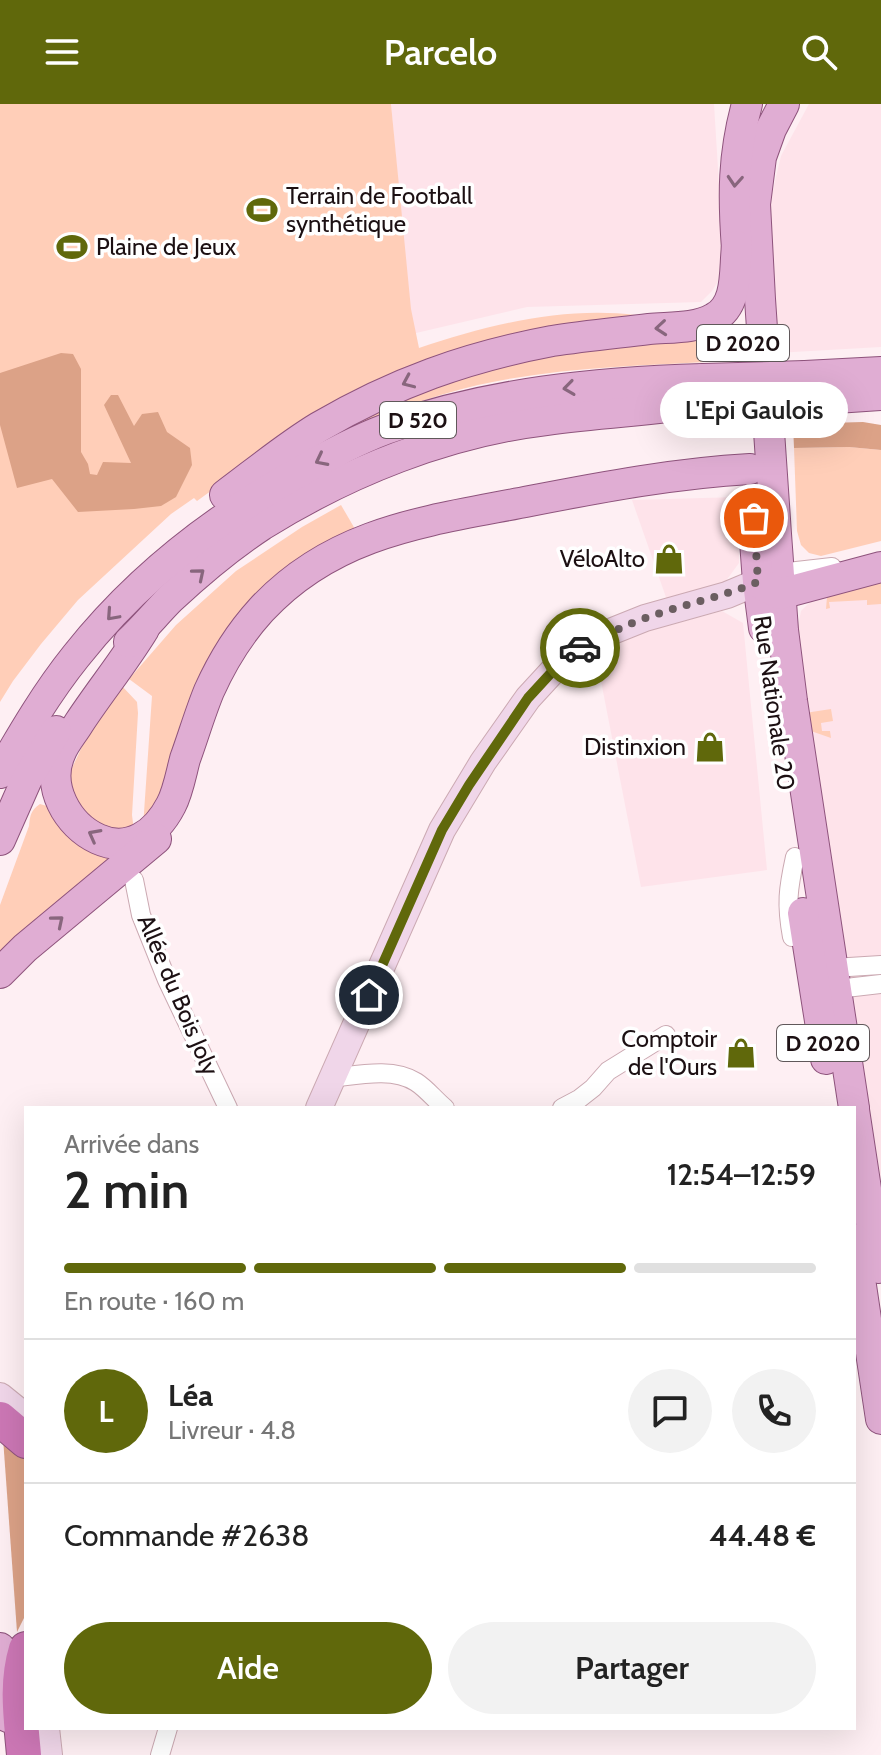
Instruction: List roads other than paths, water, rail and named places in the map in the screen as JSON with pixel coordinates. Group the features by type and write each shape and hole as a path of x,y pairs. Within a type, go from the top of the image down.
{"highway":[{"path":"0,1419 24,1439"},
{"path":"24,1656 19,1692 24,1705"},
{"path":"24,1755 34,1730"}],"main road":[{"name":"Rue Nationale 20","path":"747,104 741,126 733,198 750,469 792,701 815,862 828,978 833,1106"},
{"name":"Rue Nationale 20","path":"784,104 761,157 755,204 772,583 795,857 828,978 853,1106"},
{"path":"167,561 190,521 316,429 425,374 512,349 582,336 694,325 714,319 728,305 737,246"},
{"name":"D 520","path":"806,396 881,372"},
{"name":"D 520","path":"0,773 75,656 125,600 214,524 323,458 385,430 514,395 651,380 704,400"},
{"name":"D 520","path":"0,840 27,779 52,736 113,656 198,573 260,526 339,482 460,436 545,420 643,411 704,400 881,395"},
{"path":"806,396 881,415"},
{"path":"144,629 60,752 55,770 61,802 68,814 87,834 124,845 137,841 158,825 172,804 209,692 241,635 288,585 318,563 383,532 462,513 650,480 750,469"},
{"path":"772,583 881,567"},
{"path":"0,973 25,948 166,829 178,812 187,788 200,716"},
{"name":"Rue Nationale 20","path":"856,1122 881,1286"},
{"path":"856,1252 881,1419"},
{"path":"0,1648 24,1706"},
{"path":"11,1755 34,1730"}],"street":[{"path":"320,1106 442,830 483,762 528,698 551,673 579,649 645,618 881,554"},
{"name":"Allée du Bois Joly","path":"134,880 141,915 167,980 227,1106"},
{"path":"828,978 881,965"},
{"path":"828,978 881,984"},
{"path":"566,1106 593,1088 608,1071 666,1035"},
{"path":"332,1078 399,1075 412,1079 443,1106"},
{"path":"0,1396 24,1415"},
{"path":"160,1755 167,1730"}],"place":[{"name":"Terrain de Football synthétique","path":"262,210"},
{"name":"Plaine de Jeux","path":"72,247"},
{"name":"L'Epi Gaulois","path":"754,518"},
{"name":"VéloAlto","path":"669,559"},
{"name":"Distinxion","path":"710,747"},
{"name":"Comptoir de l'Ours","path":"741,1053"}]}
